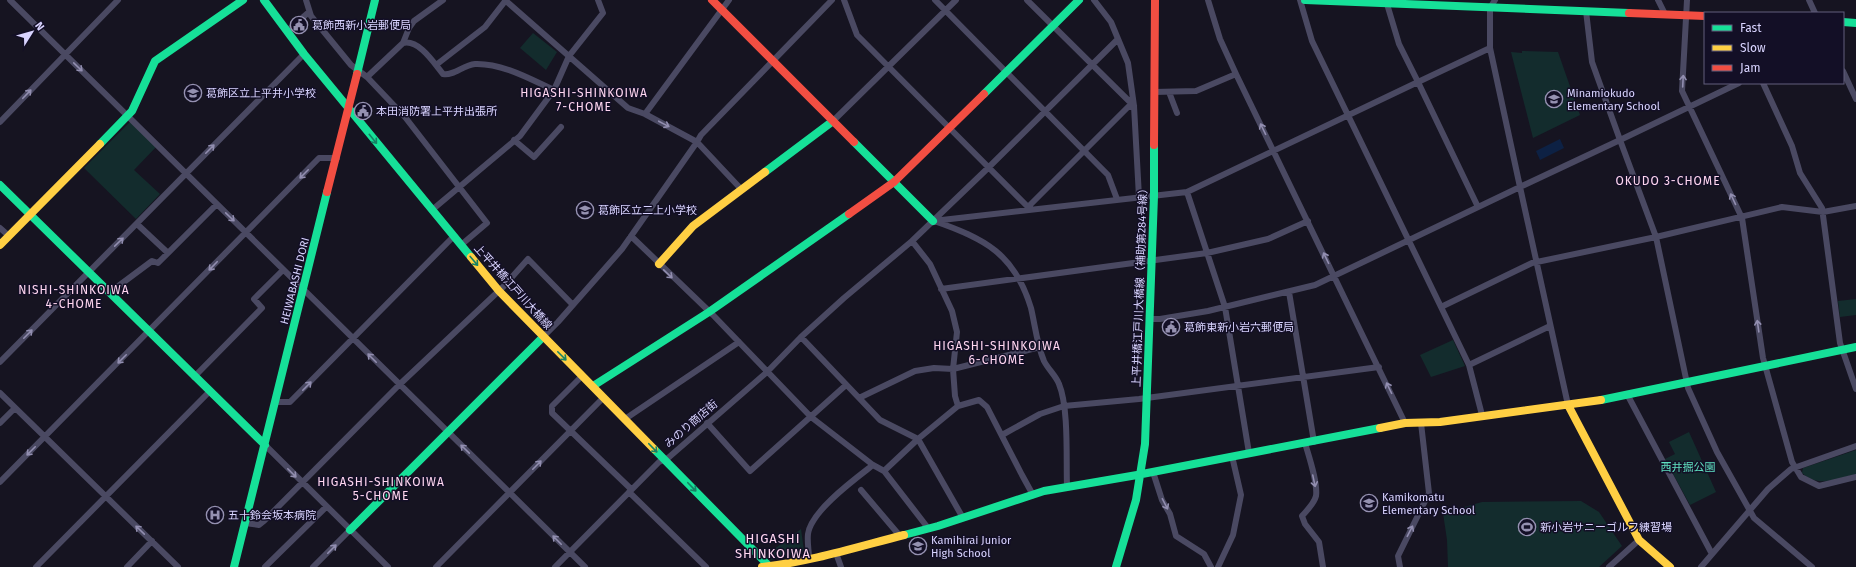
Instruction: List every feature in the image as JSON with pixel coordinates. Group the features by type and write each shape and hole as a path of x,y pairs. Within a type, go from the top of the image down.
{"street":[{"path":"10,0 186,174 247,232 304,291 585,567"},
{"path":"0,122 118,0"},
{"path":"0,246 128,116 132,111 155,61 243,0"},
{"name":"上平井橋江戸川大橋線","path":"264,0 304,54 498,291 664,459 767,567"},
{"path":"306,0 309,12 351,65 367,77 419,133 487,223 461,245"},
{"name":"HEIWABASHI DORI","path":"234,567 304,291 375,0"},
{"path":"367,77 403,43 408,28 414,20 443,0"},
{"path":"436,65 485,28 506,0 628,108 645,114 697,142 741,189"},
{"path":"432,210 514,140 539,112 554,90 569,56 603,13 598,0"},
{"path":"712,0 933,221 961,230 994,248 1020,279 1030,307 1044,362 1059,384 1064,406 1067,487"},
{"path":"645,114 729,0"},
{"path":"314,567 543,337 552,330 631,236 701,135 772,60 832,0"},
{"path":"844,0 857,35 1028,209"},
{"path":"935,0 1108,175 1117,199"},
{"path":"659,264 693,226 833,121 956,0"},
{"path":"1027,0 1134,106"},
{"path":"592,386 709,312 799,251 894,182 1079,0"},
{"path":"1094,0 1111,22 1128,63 1134,106 1139,197"},
{"name":"上平井橋江戸川大橋線（補助第284号線）","path":"1116,567 1141,475 1146,444 1154,196 1156,0"},
{"path":"1208,0 1220,39 1236,74 1405,423"},
{"path":"1300,0 1312,41 1469,365 1482,415"},
{"path":"1305,0 1704,16"},
{"path":"1495,0 1490,8 1490,48 1568,405 1639,540 1670,567"},
{"path":"1658,0 1665,14"},
{"path":"1687,0 1682,91 1742,218 1765,365 1795,467 1804,480 1819,486 1856,477"},
{"path":"1809,0 1815,12"},
{"path":"1387,4 1399,44 1478,207"},
{"path":"1586,11 1592,62 1656,237 1686,381 1717,452 1748,511 1754,518 1812,567"},
{"path":"287,31 309,12"},
{"path":"1844,22 1856,23"},
{"name":"みのり商店街","path":"555,567 659,462 767,372 801,337 844,298 912,241 1118,39"},
{"path":"403,43 411,43 418,47 443,74 448,75 474,64 502,68 554,90"},
{"path":"933,221 1187,192 1490,48"},
{"path":"0,362 304,54"},
{"path":"1844,73 1856,99"},
{"path":"1154,92 1196,91 1236,74"},
{"path":"1150,319 1160,319 1225,307 1315,285 1737,84"},
{"path":"1763,84 1792,146 1800,173 1823,212 1842,350 1856,389"},
{"path":"1170,92 1176,113"},
{"path":"1028,209 1084,150 1128,107 1134,106"},
{"path":"514,140 534,157 561,127"},
{"path":"0,482 319,158 337,158"},
{"path":"0,185 388,567"},
{"path":"1187,192 1225,307 1249,453"},
{"path":"109,293 152,261 158,263 217,204"},
{"path":"1441,307 1537,262 1742,218 1782,207 1823,212 1856,206"},
{"path":"941,289 1207,253 1268,239 1308,221"},
{"path":"137,224 168,253"},
{"path":"0,228 9,236"},
{"path":"631,236 709,312 811,417 873,465 884,471 928,528"},
{"path":"275,402 290,402 453,237"},
{"path":"912,241 930,264 952,311 957,332 953,369 955,396 958,406"},
{"path":"246,523 259,525 399,385 498,291 528,259 573,305"},
{"path":"194,377 262,308 254,299 283,270"},
{"path":"1288,292 1303,377 1316,486 1316,496 1312,505 1302,516 1305,524 1319,542 1323,567"},
{"path":"1469,365 1550,326"},
{"path":"801,337 880,420 918,440 963,518"},
{"path":"625,419 738,342"},
{"path":"858,398 915,371 934,368 953,369 1040,346"},
{"path":"767,567 836,553 900,536 963,518 1033,495 1067,487 1141,475 1405,423 1440,422 1482,415 1568,405 1856,347"},
{"path":"1002,435 1040,414 1064,406 1238,387 1379,367"},
{"path":"582,376 552,406 552,413 706,567"},
{"path":"707,423 750,470 846,385"},
{"path":"36,567 209,392"},
{"path":"0,393 178,567"},
{"path":"1627,394 1712,554"},
{"path":"436,567 603,398"},
{"path":"884,471 958,406 979,400 987,407 1033,495"},
{"path":"0,423 15,408"},
{"path":"1400,567 1398,556 1429,493 1421,423"},
{"path":"1701,567 1768,489 1795,467 1856,446"},
{"path":"1218,567 1233,535 1241,495 1232,456"},
{"path":"809,559 808,534 814,518 842,490 873,465"},
{"path":"1154,472 1162,500 1170,514 1176,536 1204,554 1211,567"},
{"path":"861,490 900,536"},
{"path":"265,567 326,507"},
{"path":"1608,567 1639,540"},
{"path":"127,567 152,542"},
{"path":"836,553 841,567"}],"green space":[{"path":"533,33 557,52 546,70 520,48"},
{"path":"1522,51 1558,52 1580,115 1533,138 1511,52 1522,53"},
{"path":"131,121 157,146 134,170 160,194 136,219 84,168"},
{"path":"1856,299 1856,315 1840,317 1838,301"},
{"path":"1453,340 1465,366 1431,377 1420,355"},
{"name":"西井掘公園","path":"1689,432 1716,492 1690,505 1665,459 1675,454 1669,442"},
{"path":"1856,450 1856,474 1835,480 1821,481 1808,478 1802,473 1803,468"},
{"name":"新小岩サニーゴルフ練習場","path":"1581,501 1599,512 1622,546 1599,567 1448,567 1447,540 1443,513 1482,502"},
{"path":"801,529 804,551 769,561 765,556"}],"water":[{"path":"1560,139 1564,148 1540,160 1536,151"}],"traffic: fast":[{"path":"100,144 132,111 155,61 243,0"},
{"path":"264,0 304,54 471,257"},
{"path":"357,74 375,0"},
{"path":"984,94 1079,0"},
{"path":"1305,0 1629,13"},
{"path":"1844,22 1856,23"},
{"path":"765,172 833,121"},
{"path":"854,142 933,221"},
{"path":"1116,567 1136,500 1145,444 1154,196 1154,145"},
{"path":"0,185 265,445"},
{"path":"234,567 327,192"},
{"path":"593,386 709,312 849,214"},
{"path":"350,530 543,337"},
{"path":"1601,400 1856,347"},
{"path":"904,535 938,526 1044,491 1137,475 1380,428"},
{"path":"654,449 770,567"}],"traffic: slow":[{"path":"0,245 100,144"},
{"path":"659,264 693,226 765,172"},
{"path":"471,257 499,291 654,449"},
{"path":"1380,428 1405,423 1440,422 1601,400"},
{"path":"1568,405 1639,540 1670,567"},
{"path":"762,567 816,558 904,535"}],"traffic: jam":[{"path":"712,0 854,142"},
{"path":"1154,145 1155,0"},
{"path":"1629,13 1704,16"},
{"path":"327,192 357,74"},
{"path":"849,214 894,182 984,94"}],"place":[{"name":"葛飾西新小岩郵便局","path":"299,25"},
{"name":"葛飾区立上平井小学校","path":"193,93"},
{"name":"Minamiokudo Elementary School","path":"1554,99"},
{"name":"本田消防署上平井出張所","path":"363,111"},
{"name":"葛飾区立二上小学校","path":"585,210"},
{"name":"葛飾東新小岩六郵便局","path":"1171,327"},
{"name":"Kamikomatu Elementary School","path":"1369,503"},
{"name":"五十鈴会坂本病院","path":"215,515"},
{"name":"新小岩サニーゴルフ練習場","path":"1527,527"},
{"name":"Kamihirai Junior High School","path":"918,546"}],"district":[{"name":"HIGASHI-SHINKOIWA 7-CHOME","path":"584,100"},
{"name":"OKUDO 3-CHOME","path":"1668,181"},
{"name":"NISHI-SHINKOIWA 4-CHOME","path":"74,297"},
{"name":"HIGASHI-SHINKOIWA 6-CHOME","path":"997,353"},
{"name":"HIGASHI-SHINKOIWA 5-CHOME","path":"381,489"},
{"name":"HIGASHI SHINKOIWA","path":"773,546"}]}
